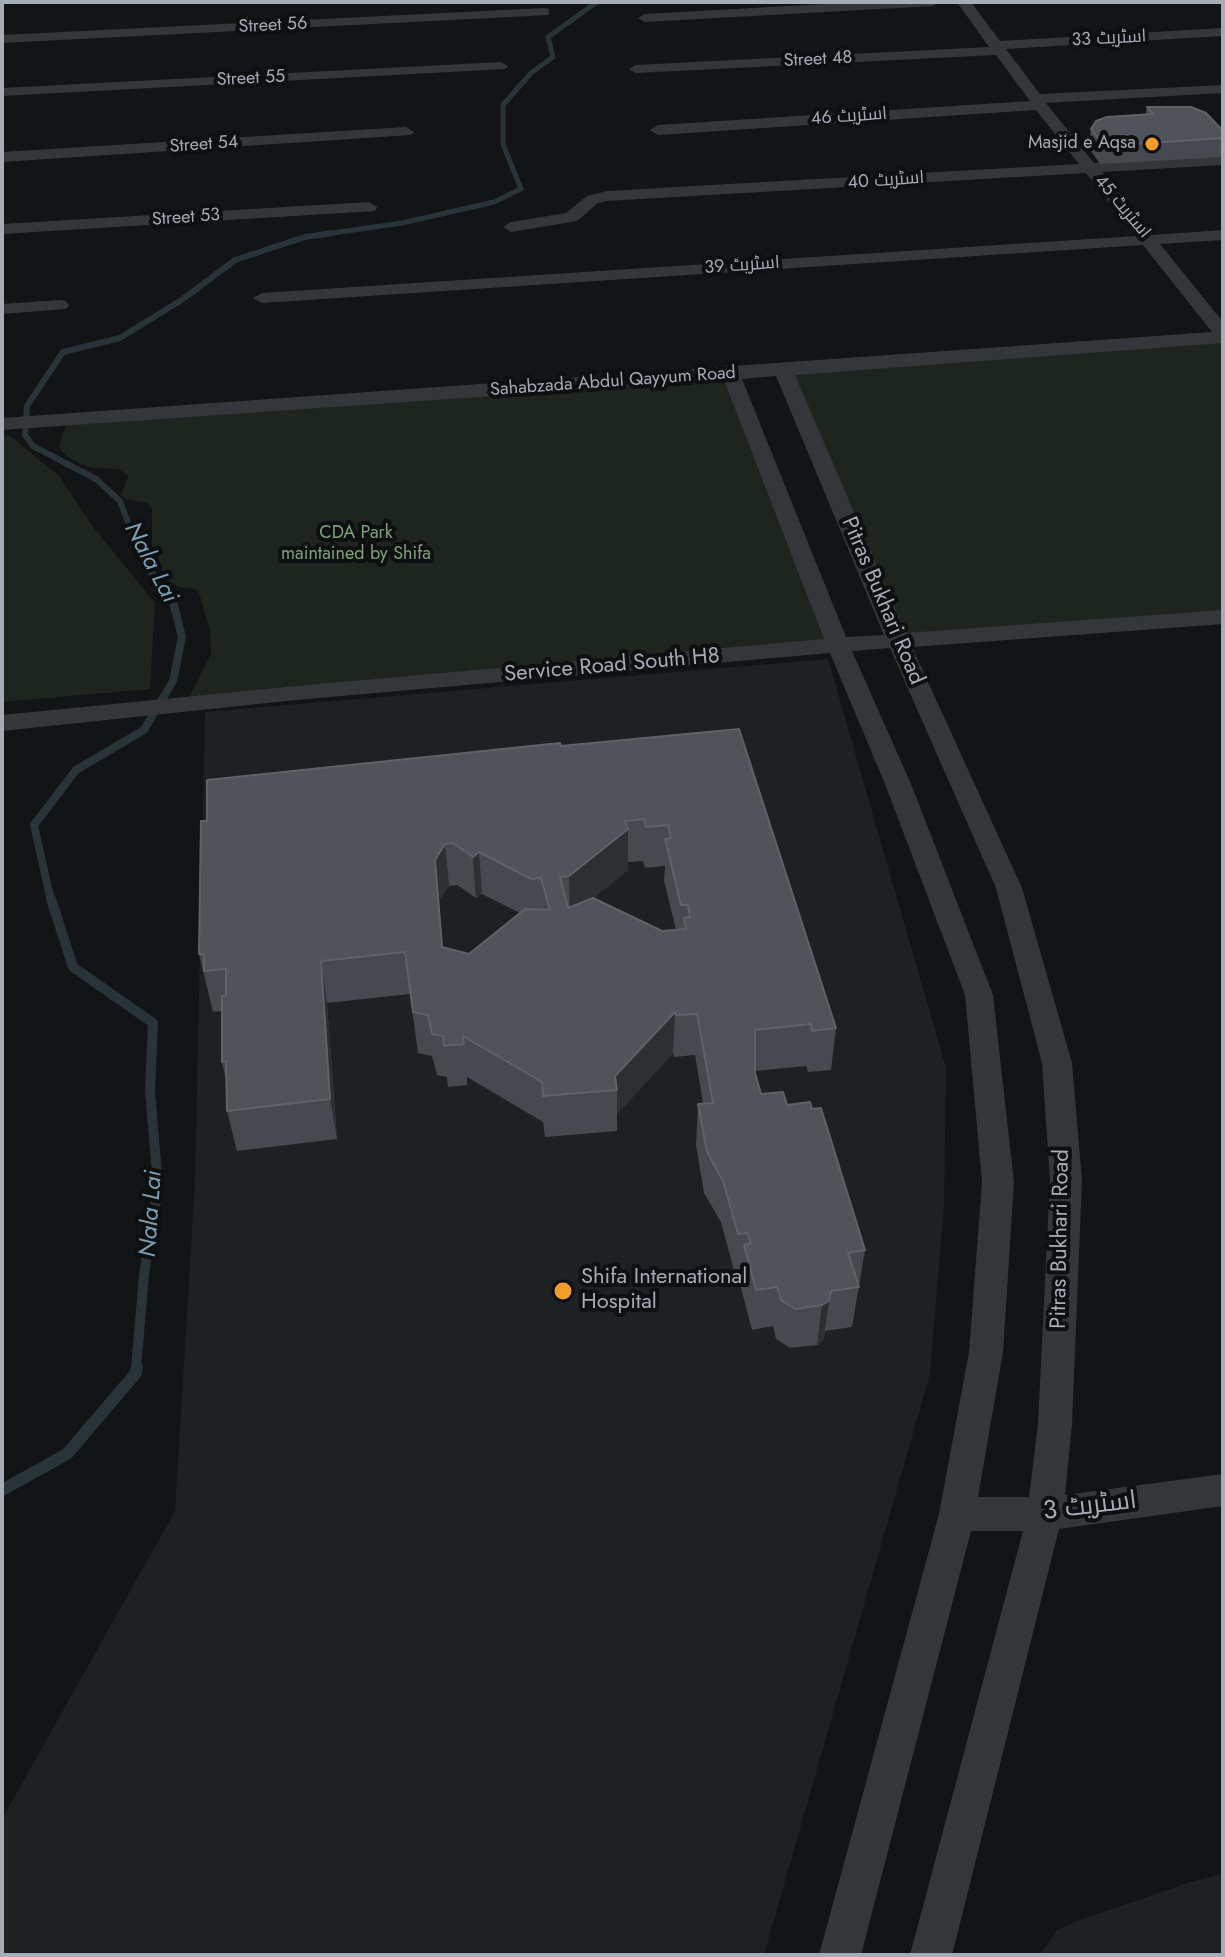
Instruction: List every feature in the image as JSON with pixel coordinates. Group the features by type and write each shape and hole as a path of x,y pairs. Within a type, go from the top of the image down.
{"street":[{"path":"645,18 933,2"},
{"name":"اسٹریٹ 45","path":"964,2 1089,168 1150,240 1223,336"},
{"name":"Street 56","path":"2,39 544,12"},
{"name":"اسٹریٹ 33","path":"997,48 1223,32"},
{"name":"Street 48","path":"636,69 997,48"},
{"name":"Street 55","path":"2,92 501,66"},
{"name":"اسٹریٹ 46","path":"658,130 1223,89"},
{"name":"Street 54","path":"2,157 406,132"},
{"name":"اسٹریٹ 40","path":"511,227 571,217 593,199 1223,160"},
{"name":"Street 53","path":"2,229 369,207"},
{"name":"اسٹریٹ 39","path":"262,298 1223,235"},
{"path":"2,309 60,305"},
{"name":"Sahabzada Abdul Qayyum Road","path":"2,424 731,375 1223,336"},
{"name":"Pitras Bukhari Road","path":"783,370 898,641 1009,888 1057,1063 1066,1180 1055,1424 1045,1514 931,1955"},
{"path":"731,375 838,645 898,784 979,995 998,1182 986,1352 957,1514 840,1955"},
{"name":"Service Road South H8","path":"2,723 296,693 838,645 1223,617"},
{"name":"اسٹریٹ 3","path":"957,1514 1045,1514 1223,1490"}],"shaded area":[{"name":"Shifa International Hospital","path":"828,659 946,1068 944,1207 930,1374 764,1955 2,1955 2,1819 175,1511 195,1182 205,712"},
{"path":"1223,1874 1223,1955 1040,1955 1057,1930 1074,1922"}],"green space":[{"path":"1223,337 1223,617 898,641 783,370"},
{"name":"CDA Park maintained by Shifa","path":"731,375 838,645 185,704 211,655 210,630 199,593 195,589 178,587 166,579 152,545 152,509 147,503 125,499 121,494 129,476 118,469 91,468 67,457 59,447 68,419"},
{"path":"9,435 59,476 93,527 155,603 150,689 2,702 2,436"}],"building":[{"path":"1147,107 1191,107 1206,113 1223,131 1223,138 1104,146 1091,129 1096,121 1107,117 1153,114"},
{"name":"Shifa International Hospital","path":"739,729 836,1028 812,1031 811,1024 755,1030 755,1073 761,1094 783,1092 787,1105 810,1102 812,1109 821,1108 865,1250 848,1253 859,1287 831,1291 829,1301 822,1305 795,1309 781,1300 777,1287 756,1290 744,1245 751,1243 747,1233 738,1234 723,1181 707,1152 698,1104 713,1103 697,1014 676,1015 675,1012 615,1076 617,1090 543,1096 542,1082 463,1036 464,1044 444,1046 443,1036 432,1034 428,1015 413,1012 405,952 321,961 330,1099 227,1111 226,1061 222,1062 222,996 226,996 226,969 204,971 204,954 199,954 201,821 207,821 207,780 560,743 561,746","holes":["644,819 646,827 668,825 671,838 665,839 681,905 688,905 690,917 684,918 686,929 662,931 593,898 568,908 560,877 569,876 628,829 625,821","453,843 473,857 479,852 531,879 541,878 550,910 525,909 469,954 442,947 435,860 445,844"]}],"waterway":[{"name":"Nala Lai","path":"319,235 402,223 494,202 521,189 503,144 503,105 531,73 553,57 548,37 597,2"},
{"name":"Nala Lai","path":"319,235 333,233"},
{"name":"Nala Lai","path":"131,530 120,501 96,479 33,446 25,435 27,406 63,352 120,338 183,299 235,260 319,235"},
{"name":"Nala Lai","path":"51,901 34,825 76,770 144,730 173,681 182,637 173,602 154,577 130,528"},
{"name":"Nala Lai","path":"51,899 73,967 153,1023 150,1091 158,1187 144,1275 136,1369"},
{"name":"Nala Lai","path":"2,1490 67,1454 136,1373 137,1367"}],"place":[{"name":"Masjid e Aqsa","path":"1152,144"},
{"name":"Shifa International Hospital","path":"563,1291"}]}
